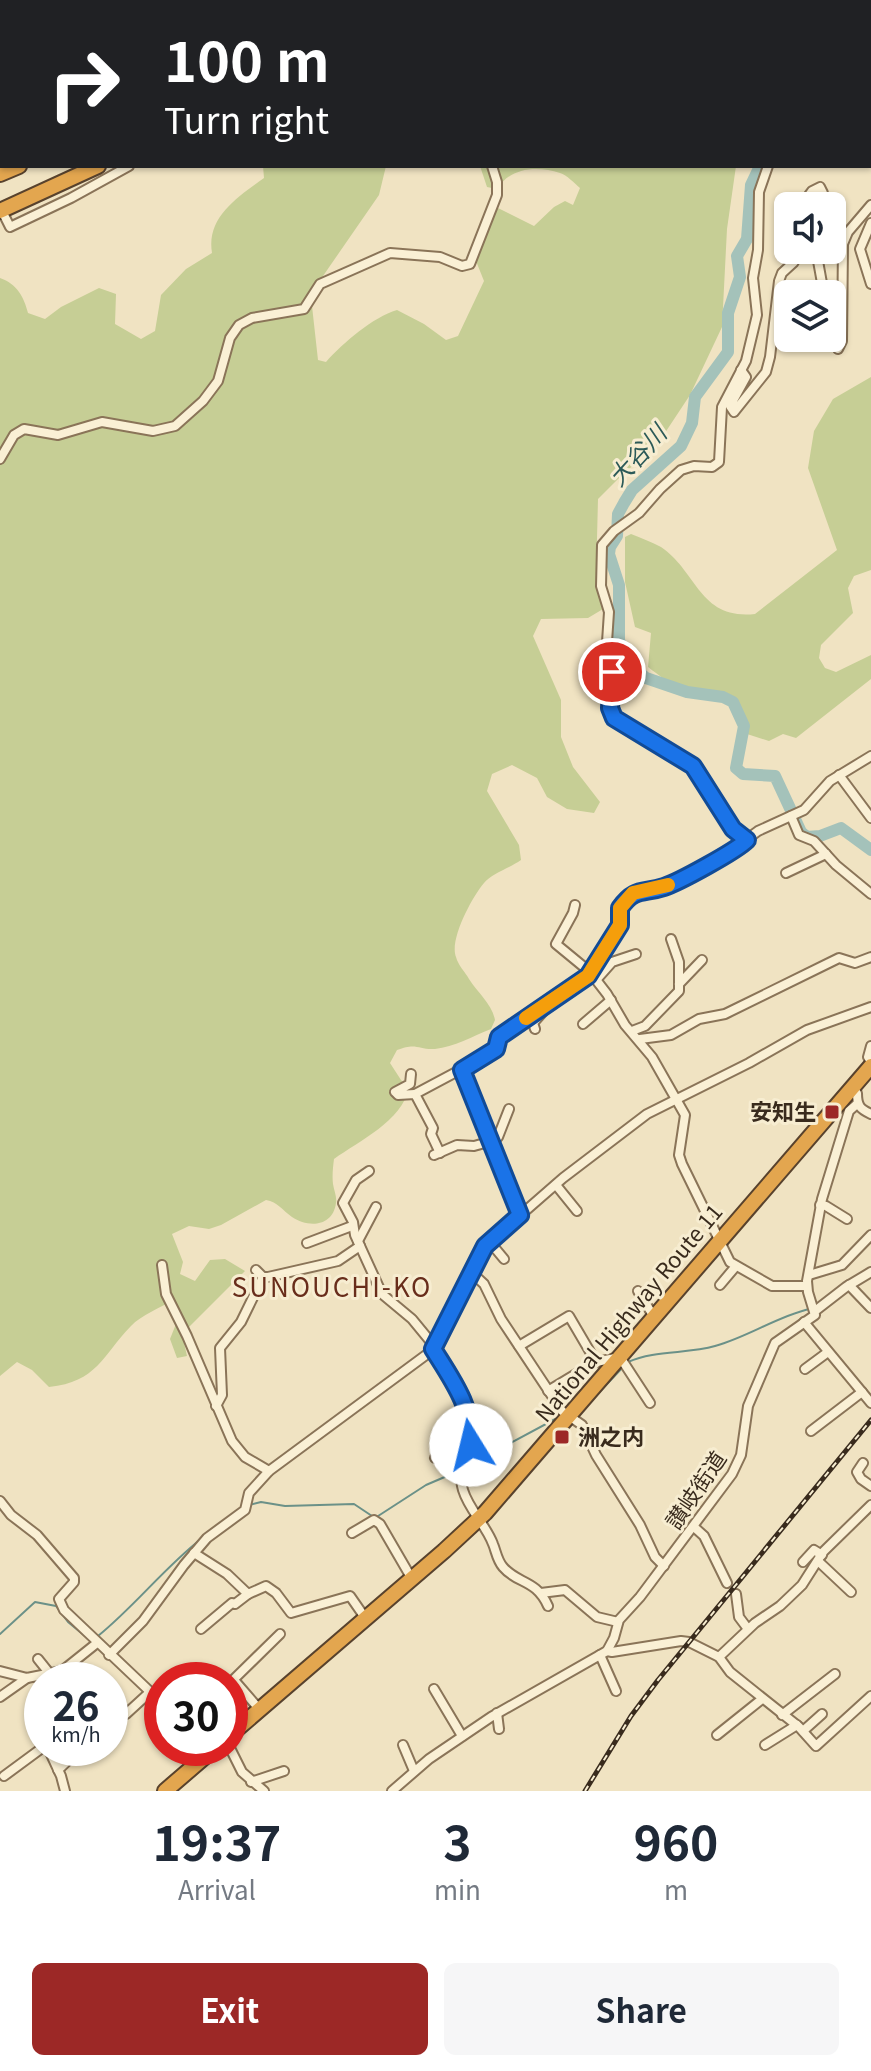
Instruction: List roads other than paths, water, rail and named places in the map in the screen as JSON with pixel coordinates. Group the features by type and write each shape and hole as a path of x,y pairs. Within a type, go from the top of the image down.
{"highway":[{"path":"2,214 94,168"},
{"name":"National Highway Route 11","path":"248,1720 479,1519 718,1242 854,1096 871,1064"},
{"path":"165,1791 194,1766"}],"street":[{"path":"2,214 10,227 125,168"},
{"path":"0,459 14,435 24,429 58,435 102,422 153,431 175,426 203,401 218,381 230,338 239,325 275,313 299,312 308,306 320,284 390,253 440,257 462,266 470,264 497,195 493,168"},
{"path":"747,840 733,829 693,766 619,722 611,713 613,678 606,633 609,618 601,586 600,555 602,545 614,531 639,513 673,476 688,467 712,467 719,462 722,407 746,361 757,315 753,278 758,250 759,192 767,168"},
{"path":"843,280 843,244 848,232 871,205"},
{"path":"871,223 860,249 871,284"},
{"path":"741,370 746,377 730,406 734,412 766,372 779,281 782,273 792,264"},
{"path":"411,1074 410,1084 396,1094 415,1094 490,1054 496,1049 499,1037 590,972 620,925 620,908 633,893 663,887 727,854 758,831 804,810 839,775 871,756"},
{"path":"839,775 871,818"},
{"path":"791,816 799,835 814,841 871,894"},
{"path":"786,873 826,854"},
{"path":"575,905 556,944 590,972 625,1025 640,1039 685,1115 679,1155 726,1257 772,1286 807,1286"},
{"path":"632,1031 645,1026 679,991 679,962 671,939"},
{"path":"609,943 622,958"},
{"path":"596,980 612,962 636,954"},
{"path":"640,1039 671,1035 699,1019 725,1014 839,958 855,963 871,957"},
{"path":"679,984 702,960"},
{"path":"583,1024 611,1000"},
{"path":"535,1029 533,1023 550,1003"},
{"path":"109,1655 143,1621 207,1538 245,1510 249,1493 269,1471 434,1348 489,1241 637,1121 807,1030 871,1007"},
{"path":"871,1046 868,1057 871,1064"},
{"path":"462,1070 520,1215"},
{"path":"415,1094 433,1128 431,1134 437,1154 457,1145 474,1146 492,1141 498,1137 509,1109"},
{"path":"854,1096 860,1109 871,1114"},
{"path":"815,1311 807,1286 820,1205 854,1096"},
{"path":"350,1168 356,1180"},
{"path":"369,1171 356,1180 343,1200 359,1244 382,1294 412,1319 434,1348 468,1411 472,1432 461,1481 468,1502 490,1535 503,1567 541,1593 548,1606"},
{"path":"556,1185 577,1211"},
{"path":"820,1205 847,1219"},
{"path":"216,1406 222,1395 220,1348 241,1322 260,1273 293,1273 338,1261 359,1244 376,1207"},
{"path":"307,1243 352,1226"},
{"path":"809,1275 842,1265 871,1235"},
{"path":"489,1241 504,1259"},
{"path":"162,1265 166,1294 238,1450 269,1471"},
{"path":"720,1285 736,1266"},
{"path":"471,1272 484,1284 501,1319 562,1411 582,1425 655,1557 664,1566"},
{"name":"讃岐街道","path":"604,1653 614,1638 618,1622 694,1527 737,1465 748,1406 771,1348 849,1285 871,1272"},
{"path":"849,1285 871,1308"},
{"path":"638,1291 654,1317"},
{"path":"519,1346 569,1316 596,1362"},
{"path":"804,1322 871,1403"},
{"path":"548,1391 596,1362 642,1348"},
{"path":"805,1369 828,1352"},
{"path":"622,1355 650,1403"},
{"path":"811,1431 862,1392"},
{"path":"435,1458 469,1450"},
{"path":"863,1463 857,1472 871,1486"},
{"path":"0,1501 11,1515 37,1535 74,1578 59,1599 59,1604 144,1688"},
{"path":"719,1657 802,1585 820,1558 870,1507"},
{"path":"352,1533 374,1520 380,1524 412,1579"},
{"path":"694,1527 704,1536 727,1583"},
{"path":"803,1562 814,1550 851,1592"},
{"path":"194,1553 227,1574 248,1594"},
{"path":"201,1629 232,1603 266,1586 291,1613 350,1596 366,1619"},
{"path":"541,1593 565,1590 597,1617 618,1622"},
{"path":"736,1594 741,1620 748,1629"},
{"path":"248,1662 280,1634"},
{"path":"390,1777 393,1790 414,1771 497,1713 604,1653 684,1640 719,1657 730,1672 818,1746 871,1696"},
{"path":"77,1662 97,1643"},
{"path":"604,1653 616,1691"},
{"path":"0,1671 24,1677"},
{"path":"782,1715 835,1674"},
{"path":"0,1697 24,1680"},
{"path":"434,1689 462,1736"},
{"path":"128,1712 144,1698"},
{"path":"248,1698 260,1710"},
{"path":"717,1735 762,1699"},
{"path":"497,1713 499,1729"},
{"path":"765,1745 822,1714"},
{"path":"403,1745 414,1771"},
{"path":"4,1776 24,1762"},
{"path":"56,1766 64,1791"},
{"path":"58,1770 62,1766"},
{"path":"239,1766 251,1782 264,1791"},
{"path":"251,1782 284,1771"}],"waterway":[{"name":"大谷川","path":"759,168 751,185 747,239 737,256 740,277 728,313 728,352 695,397 692,423 681,446 632,490 618,514 617,536 609,554 619,585 619,640 627,662 646,678 687,692 723,697 733,702 744,726 736,768 743,774 775,776 801,832 807,837 820,836 841,828 871,850"},
{"path":"824,1299 871,1267"},
{"path":"628,1362 715,1346 809,1309"},
{"path":"590,1402 624,1366"},
{"path":"466,1467 559,1417"},
{"path":"249,1505 261,1502 285,1506 354,1504 375,1518 426,1485 461,1470"},
{"path":"94,1636 112,1624 201,1539"},
{"path":"0,1634 35,1602 56,1606 68,1622 85,1636"}],"railway":[{"path":"585,1791 631,1716 658,1680 871,1420"}],"place":[{"name":"安知生","path":"832,1112"},
{"name":"洲之内","path":"562,1437"}],"district":[{"name":"SUNOUCHI-KO","path":"332,1288"}]}
